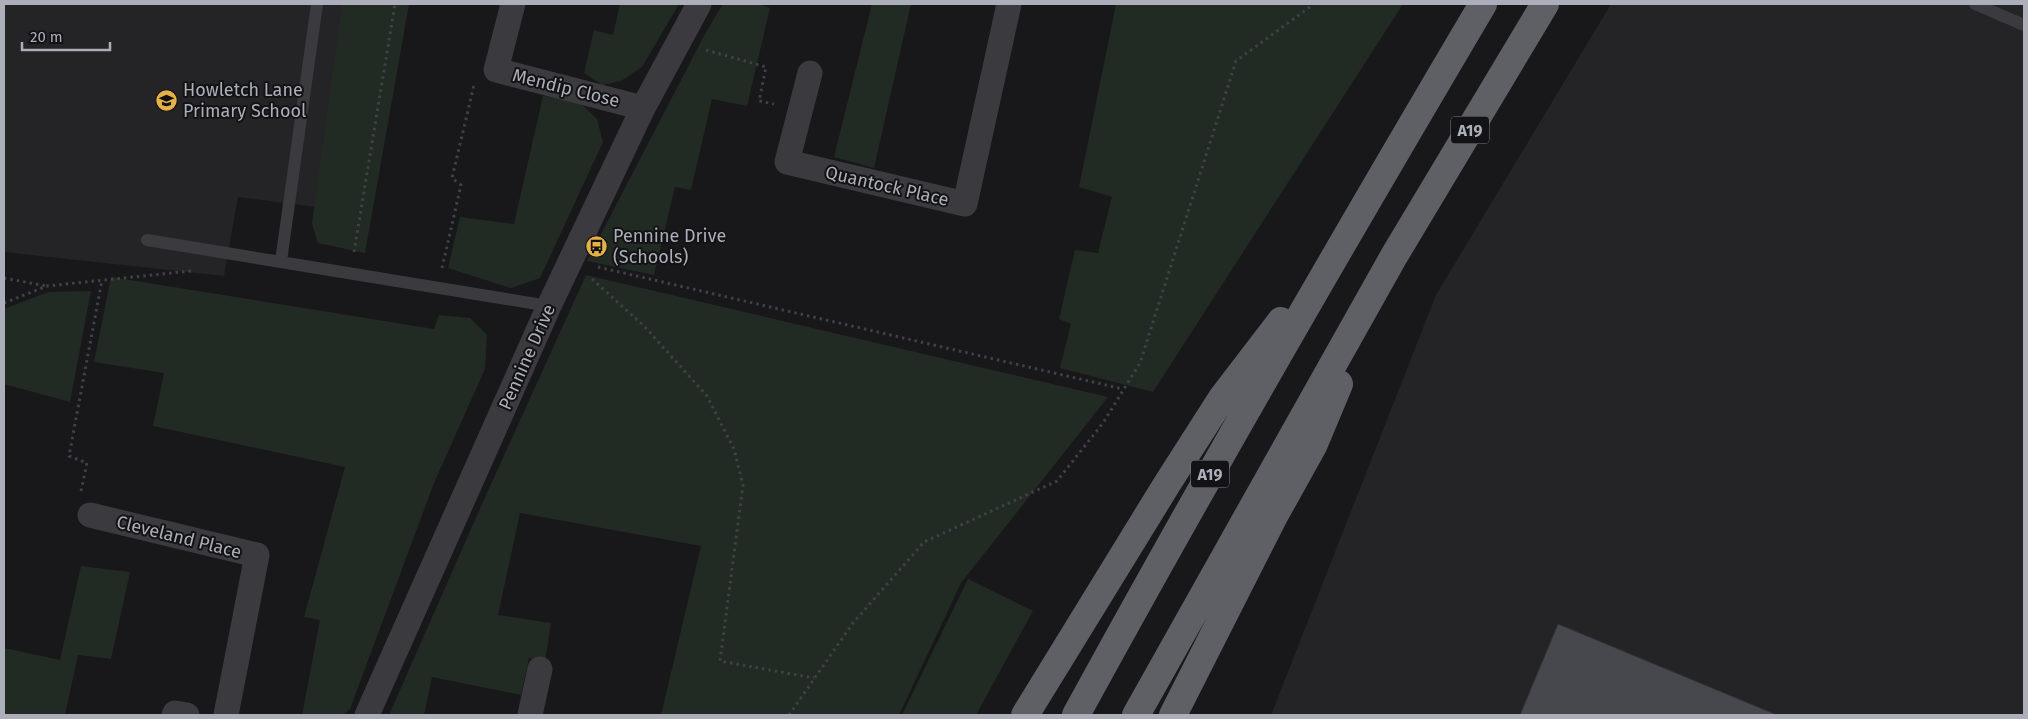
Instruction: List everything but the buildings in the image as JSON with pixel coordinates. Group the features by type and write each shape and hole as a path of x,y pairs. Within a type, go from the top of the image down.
{"highway":[{"name":"A19","path":"1076,715 1140,598 1347,234 1484,4"},
{"name":"A19","path":"1136,715 1394,256 1546,4"},
{"path":"1025,715 1166,484 1222,398 1347,234"},
{"path":"1173,715 1274,516 1313,446 1394,256"}],"street":[{"name":"Mendip Close","path":"513,4 496,70 643,108"},
{"name":"Pennine Drive","path":"367,715 571,260 643,108 699,4"},
{"name":"Quantock Place","path":"810,73 787,162 965,204 1009,4"},
{"name":"Cleveland Place","path":"90,515 257,555 226,715"},
{"path":"530,715 540,669"},
{"path":"174,715 175,713 187,715"}],"lane":[{"path":"281,261 317,4"},
{"path":"1975,4 2024,25"},
{"path":"147,240 550,306"}],"path":[{"path":"351,273 395,4"},
{"path":"789,715 853,622 924,542 1057,481 1103,423 1140,363 1236,61 1314,4"},
{"path":"679,42 766,66 759,100 800,111"},
{"path":"438,288 462,185 452,178 476,74 496,70"},
{"path":"571,260 1124,389"},
{"path":"571,260 644,326 707,396 734,449 743,485 720,661 814,678"},
{"path":"4,303 47,286 198,270"},
{"path":"4,278 47,286"},
{"path":"90,515 78,501 87,463 69,456 102,280"}],"shaded area":[{"name":"Howletch Lane Primary School","path":"4,4 343,4 316,207 238,197 224,276 4,252"},
{"path":"342,4 409,4 365,253 318,243 312,224"},
{"path":"620,4 679,4 642,67 621,81 602,85 584,73 594,30 613,35"},
{"path":"723,4 758,4 770,8 747,106 712,99 691,190 675,187 654,275 587,261 706,32"},
{"path":"872,4 911,4 874,168 834,157"},
{"path":"1116,4 1403,4 1153,392 1060,368 1071,324 1059,319 1075,250 1098,253 1112,197 1079,187"},
{"path":"1611,4 2024,4 2024,715 1271,715 1436,295"},
{"path":"543,96 579,102 597,119 603,142 540,278 511,288 448,268 460,217 514,224"},
{"path":"586,275 1108,397 961,583 899,715 661,715 701,546 520,513 498,615 551,623 545,662 529,658 521,695 432,677 424,715 389,715"},
{"path":"111,277 434,329 439,315 470,318 487,335 485,369 434,483 350,709 342,715 302,715 320,620 304,617 345,467 153,426 164,373 94,362"},
{"path":"91,291 70,402 4,384 4,309 48,292"},
{"path":"81,566 130,572 111,659 78,655 65,715 4,715 4,648 60,660"},
{"path":"968,579 1033,611 976,715 902,715"}],"place":[{"name":"Howletch Lane Primary School","path":"167,100"},
{"name":"Pennine Drive (Schools)","path":"597,246"}]}
